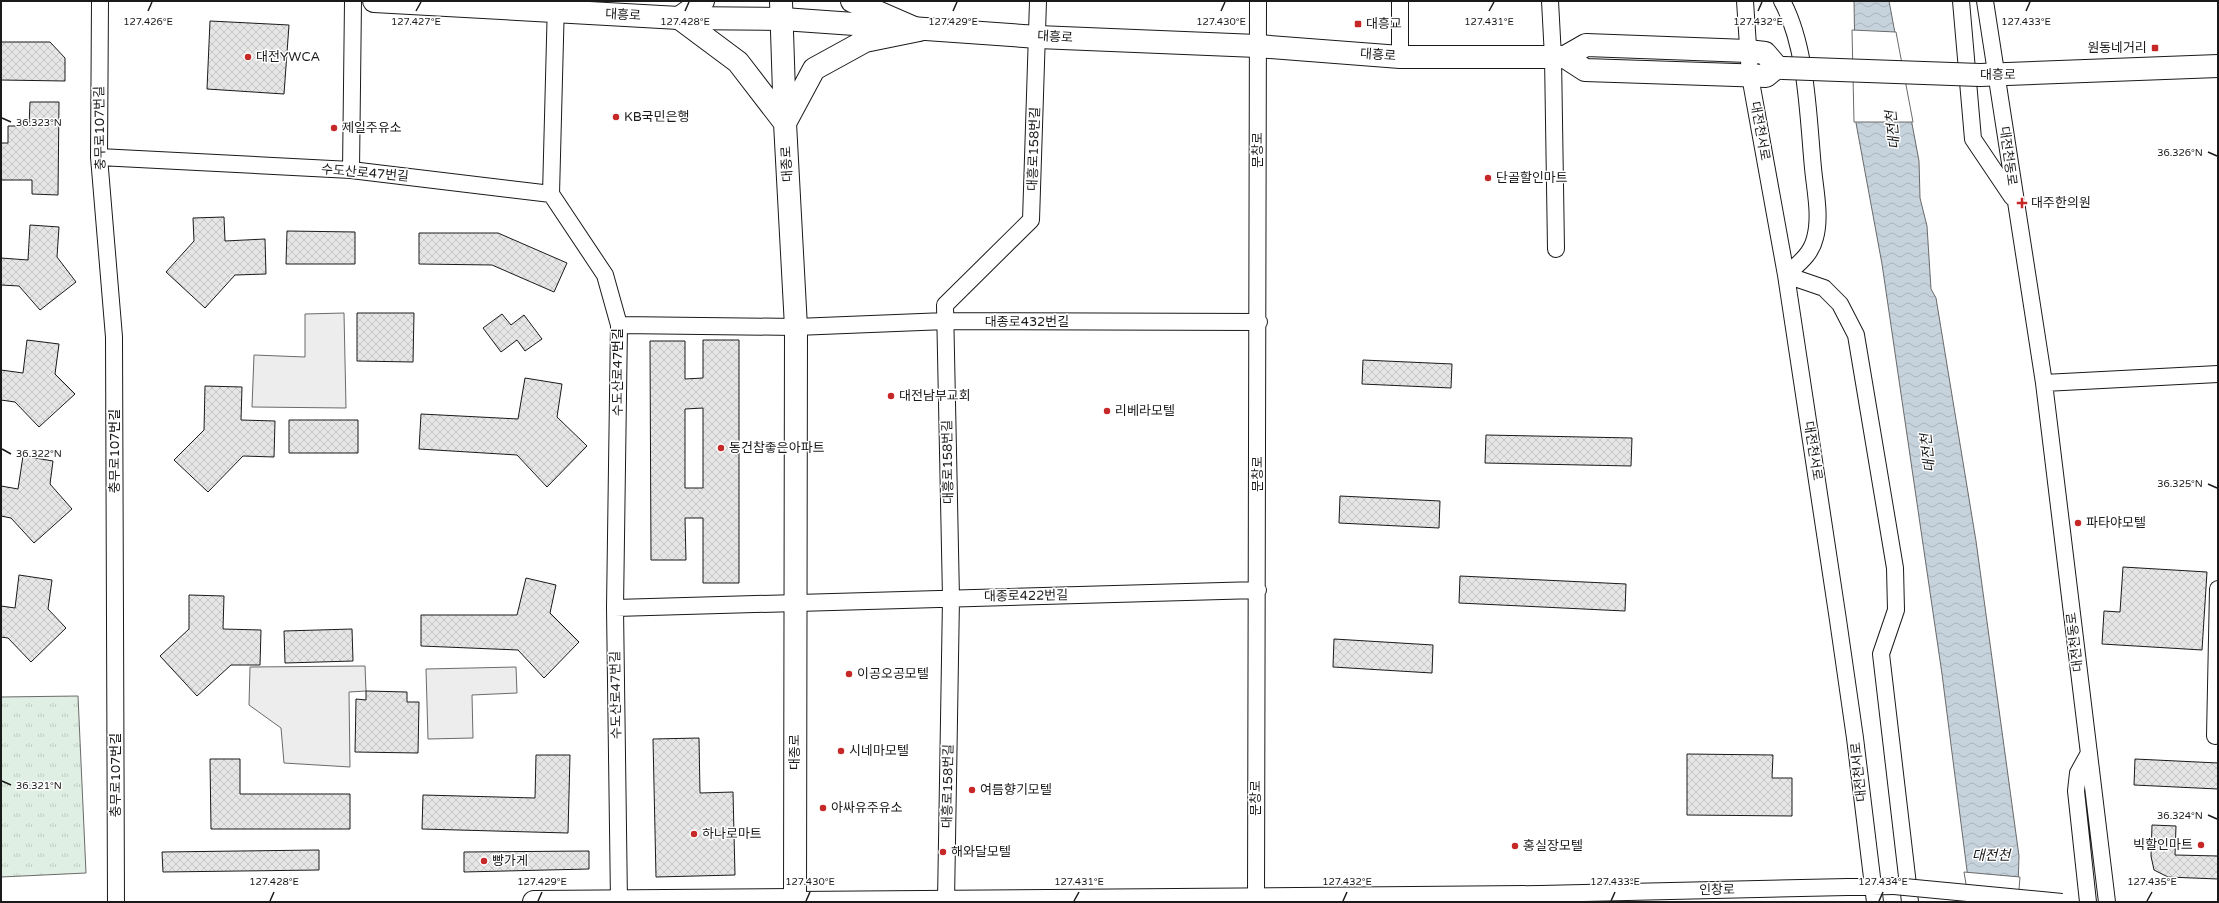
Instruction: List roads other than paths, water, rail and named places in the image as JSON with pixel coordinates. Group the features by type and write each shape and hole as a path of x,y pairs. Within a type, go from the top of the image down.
{"main road":[{"name":"대흥로","path":"374,1 556,6 678,18 782,10 919,30 1038,37 1257,46 1400,57 1559,57 1586,45 1748,51 1765,53 1780,67 1988,76 2218,66"},
{"path":"703,1 678,18 738,62 785,123 814,69 865,41 919,30"},
{"path":"852,1 919,30"},
{"name":"대종로","path":"782,10 785,123 796,327 795,901"},
{"path":"1559,57 1585,70 1766,76 1780,67"},
{"path":"534,902 795,901"}],"street":[{"name":"충무로107번길","path":"100,1 99,157 114,337 116,902"},
{"path":"351,170 352,1"},
{"name":"대흥로158번길","path":"946,900 951,598 946,305 1031,220 1038,1"},
{"name":"문창로","path":"1256,899 1259,322 1258,1"},
{"path":"1400,1 1400,57"},
{"path":"1550,1 1559,57 1556,248"},
{"name":"대전천서로","path":"1745,1 1750,76 1786,276 1856,738 1875,902"},
{"path":"1782,1 1800,56 1807,97 1818,218 1815,238 1809,254 1786,276 1824,288 1840,304 1856,335 1895,568 1896,610 1881,654 1910,902"},
{"path":"1961,1 1973,139 2015,202"},
{"name":"대전천동로","path":"1985,1 1988,76 2015,202 2044,382 2107,902"},
{"path":"551,194 556,6"},
{"name":"수도산로47번길","path":"99,157 351,170 551,194 605,275 619,325 615,608 619,902"},
{"name":"대종로432번길","path":"796,327 946,321 1259,322"},
{"path":"619,325 796,327"},
{"path":"2044,382 2218,374"},
{"path":"2215,736 2218,589"},
{"name":"대종로422번길","path":"795,602 1258,590"},
{"path":"615,608 795,602"},
{"path":"2088,902 2076,791 2078,773 2089,753"},
{"name":"인창로","path":"795,901 1540,898 1894,886 2062,902"}],"water":[{"name":"대전천","path":"1854,1 1889,1 1919,161 1920,198 1927,226 1931,289 1936,298 1976,541 2019,856 2018,886 1971,902 1942,674 1882,264 1856,123"}],"place":[{"name":"대흥교","path":"1358,24"},
{"name":"원동네거리","path":"2155,48"},
{"name":"대전YWCA","path":"248,57"},
{"name":"KB국민은행","path":"616,117"},
{"name":"제일주유소","path":"334,128"},
{"name":"단골할인마트","path":"1488,178"},
{"name":"대주한의원","path":"2022,203"},
{"name":"대전남부교회","path":"891,396"},
{"name":"리베라모텔","path":"1107,411"},
{"name":"동건참좋은아파트","path":"721,448"},
{"name":"파타야모텔","path":"2078,523"},
{"name":"이공오공모텔","path":"849,674"},
{"name":"시네마모텔","path":"841,751"},
{"name":"여름향기모텔","path":"972,790"},
{"name":"아싸유주유소","path":"823,808"},
{"name":"하나로마트","path":"694,834"},
{"name":"빅할인마트","path":"2201,845"},
{"name":"홍실장모텔","path":"1515,846"},
{"name":"해와달모텔","path":"943,852"},
{"name":"빵가게","path":"484,861"}]}
